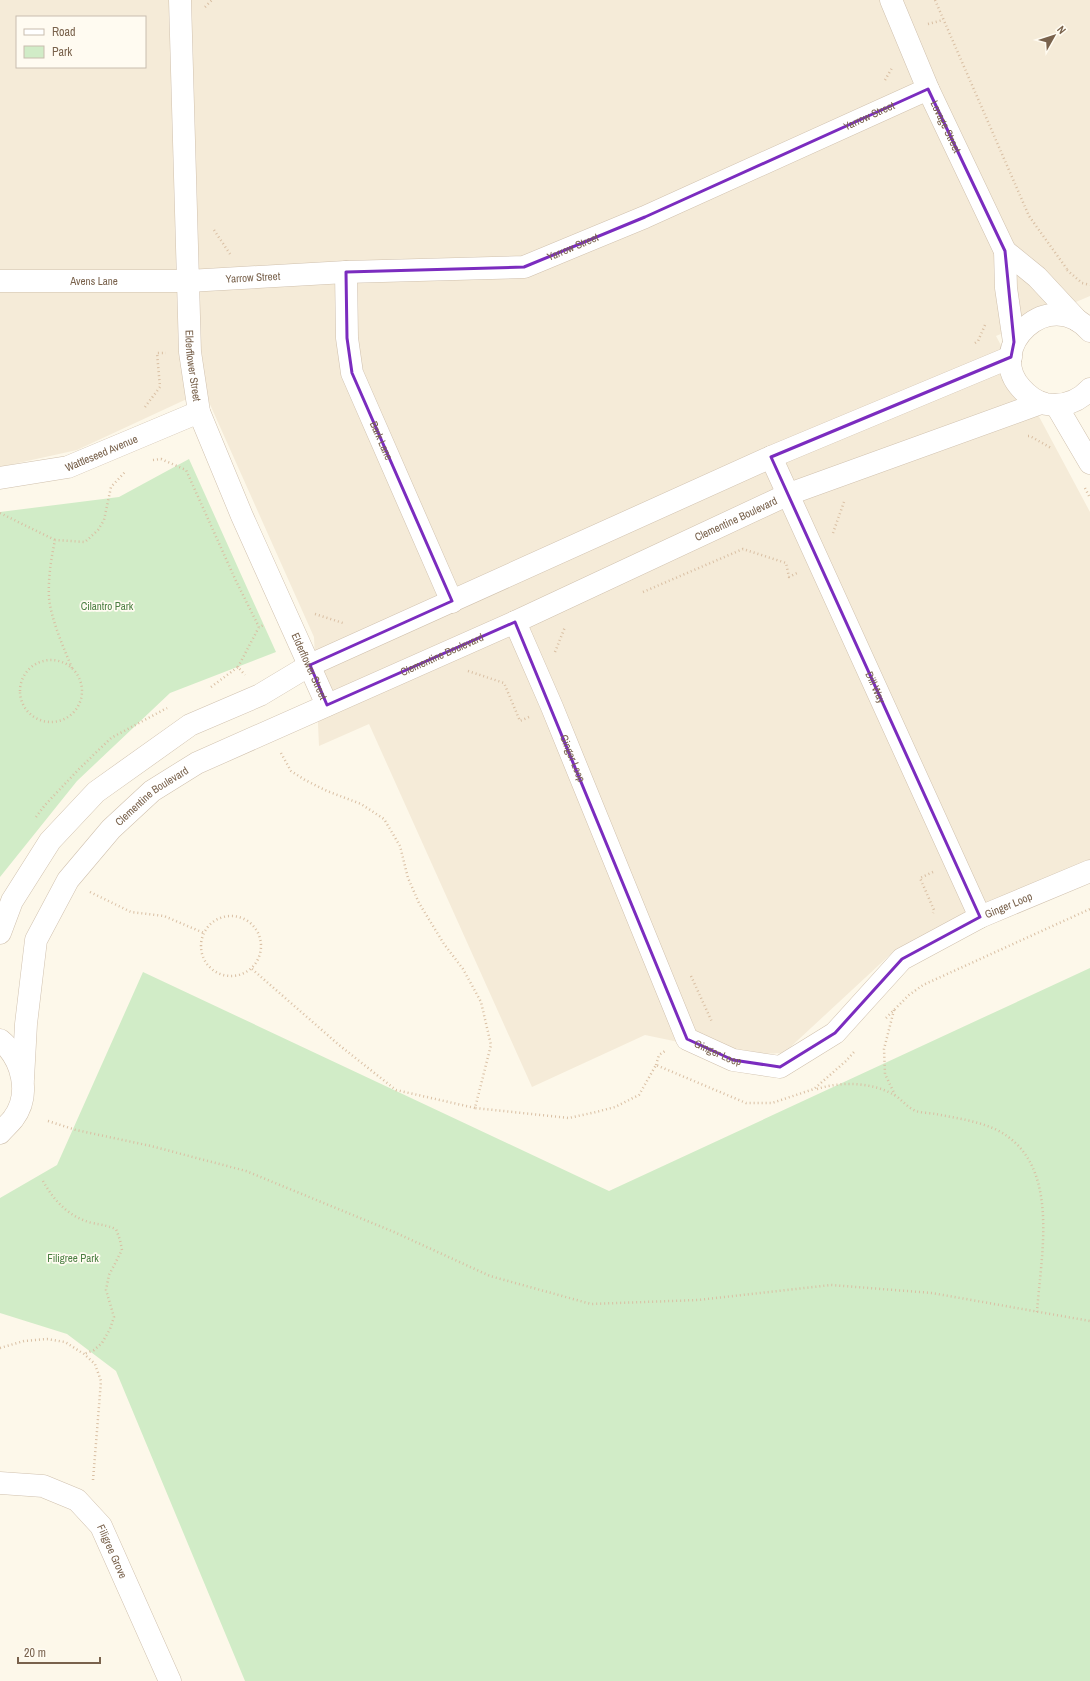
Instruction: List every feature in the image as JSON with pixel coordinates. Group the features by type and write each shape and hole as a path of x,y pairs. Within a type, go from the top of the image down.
{"street":[{"name":"Elderflower Street","path":"180,0 190,352 199,412 242,516 327,705"},
{"name":"Lovage Street","path":"891,0 903,32 928,89 1005,251 1006,288 1012,350 1012,371 1018,385 1028,396 1048,404"},
{"name":"Yarrow Street","path":"188,281 346,272 524,267 645,217 928,89"},
{"name":"Lovage Street","path":"1005,251 1039,280 1087,327"},
{"name":"Bark Lane","path":"346,272 347,338 352,373 452,602"},
{"name":"Avens Lane","path":"0,281 188,281"},
{"path":"0,933 12,901 50,841 96,792 190,725 260,695 310,665 1012,350 1022,330 1033,320 1048,315 1063,315 1087,327"},
{"name":"Clementine Boulevard","path":"0,1132 14,1118 22,1100 26,1024 36,940 68,880 111,829 152,791 198,763 515,622 789,494 1048,404 1070,403 1084,396 1090,389"},
{"path":"1048,404 1090,463"},
{"name":"Wattleseed Avenue","path":"0,478 68,467 199,412"},
{"name":"Dill Way","path":"771,457 820,562 980,918"},
{"name":"Ginger Loop","path":"515,622 552,707 688,1038 733,1060 780,1067 835,1033 902,959 980,918 1090,871"},
{"path":"0,1040 8,1047 18,1062 23,1079"},
{"name":"Filigree Grove","path":"0,1483 43,1486 70,1497 77,1500 101,1526 170,1681"}],"path":[{"path":"203,9 212,0"},
{"path":"935,0 1029,216 1067,270 1082,283 1090,285"},
{"path":"903,32 943,20"},
{"path":"885,81 892,68 890,61"},
{"path":"213,224 214,232 232,257"},
{"path":"1039,280 1067,270"},
{"path":"972,345 978,341 987,320"},
{"path":"139,410 145,407 160,387 157,353 190,352"},
{"path":"1023,436 1030,436 1055,450"},
{"path":"149,461 161,459 186,470 232,574 259,627 238,667"},
{"path":"0,513 55,540 85,542 98,530 104,520 111,487 124,473 130,469"},
{"path":"637,595 744,549 786,563 789,577 833,555 829,546 844,502"},
{"path":"55,540 51,562 49,599 59,635 72,668 79,676 82,687 82,696 74,713 57,721 39,719 30,713 23,705 20,694 21,684 25,674 33,666 42,661 53,660 64,662 72,668"},
{"path":"313,609 315,615 344,623"},
{"path":"553,656 565,626"},
{"path":"462,674 469,671 504,683 520,720 552,707"},
{"path":"287,748 280,751 291,771 327,791 361,804 384,819 400,846 408,878 419,903 444,944 463,969 481,1002 491,1046 475,1108"},
{"path":"932,915 934,910 920,878 955,862"},
{"path":"86,890 131,912 164,916 204,933"},
{"path":"883,1020 923,985 1090,909"},
{"path":"226,916 236,916 252,924 258,932 261,941 261,951 258,961 252,969 243,974 233,976 222,975 206,963 202,954 201,943 204,933 217,919 226,916"},
{"path":"252,969 339,1045 396,1090 475,1108 569,1118 596,1112 615,1107 639,1095 656,1065 746,1103 772,1103 832,1084 850,1084 882,1090 896,1096 915,1111 967,1120 996,1130 1020,1148 1028,1159 1034,1169 1043,1205 1037,1312"},
{"path":"688,969 714,1027"},
{"path":"894,1010 884,1049 885,1074 896,1096"},
{"path":"814,1089 846,1061 855,1051"},
{"path":"48,1121 76,1130 151,1146 246,1172 394,1232 490,1276 590,1304 698,1300 831,1285 932,1293 1090,1321"},
{"path":"44,1181 50,1193 64,1209 91,1223 104,1224 116,1229 120,1240 122,1250 109,1275 106,1290 114,1317 110,1329 102,1343 94,1350 84,1354"},
{"path":"0,1348 24,1341 47,1339 65,1342 84,1354 95,1364 101,1381 93,1484"}],"highlighted area":[{"path":"928,89 1005,251 1014,342 1011,357 771,457 980,917 902,959 835,1033 780,1067 733,1060 687,1039 515,622 327,705 310,665 452,601 352,373 347,338 346,272 524,267 645,217"}],"shaded area":[{"path":"0,0 1090,0 1090,296 996,336 1090,512 1090,863 893,952 784,1053 741,1055 645,1035 532,1087 369,724 319,746 314,637 204,391 77,450 0,467"}],"green space":[{"name":"Cilantro Park","path":"189,459 276,652 170,693 77,781 0,877 0,512 119,497"},
{"name":"Filigree Park","path":"1090,968 1090,1681 245,1681 116,1371 67,1334 0,1313 0,1198 57,1165 143,972 609,1191"}]}
